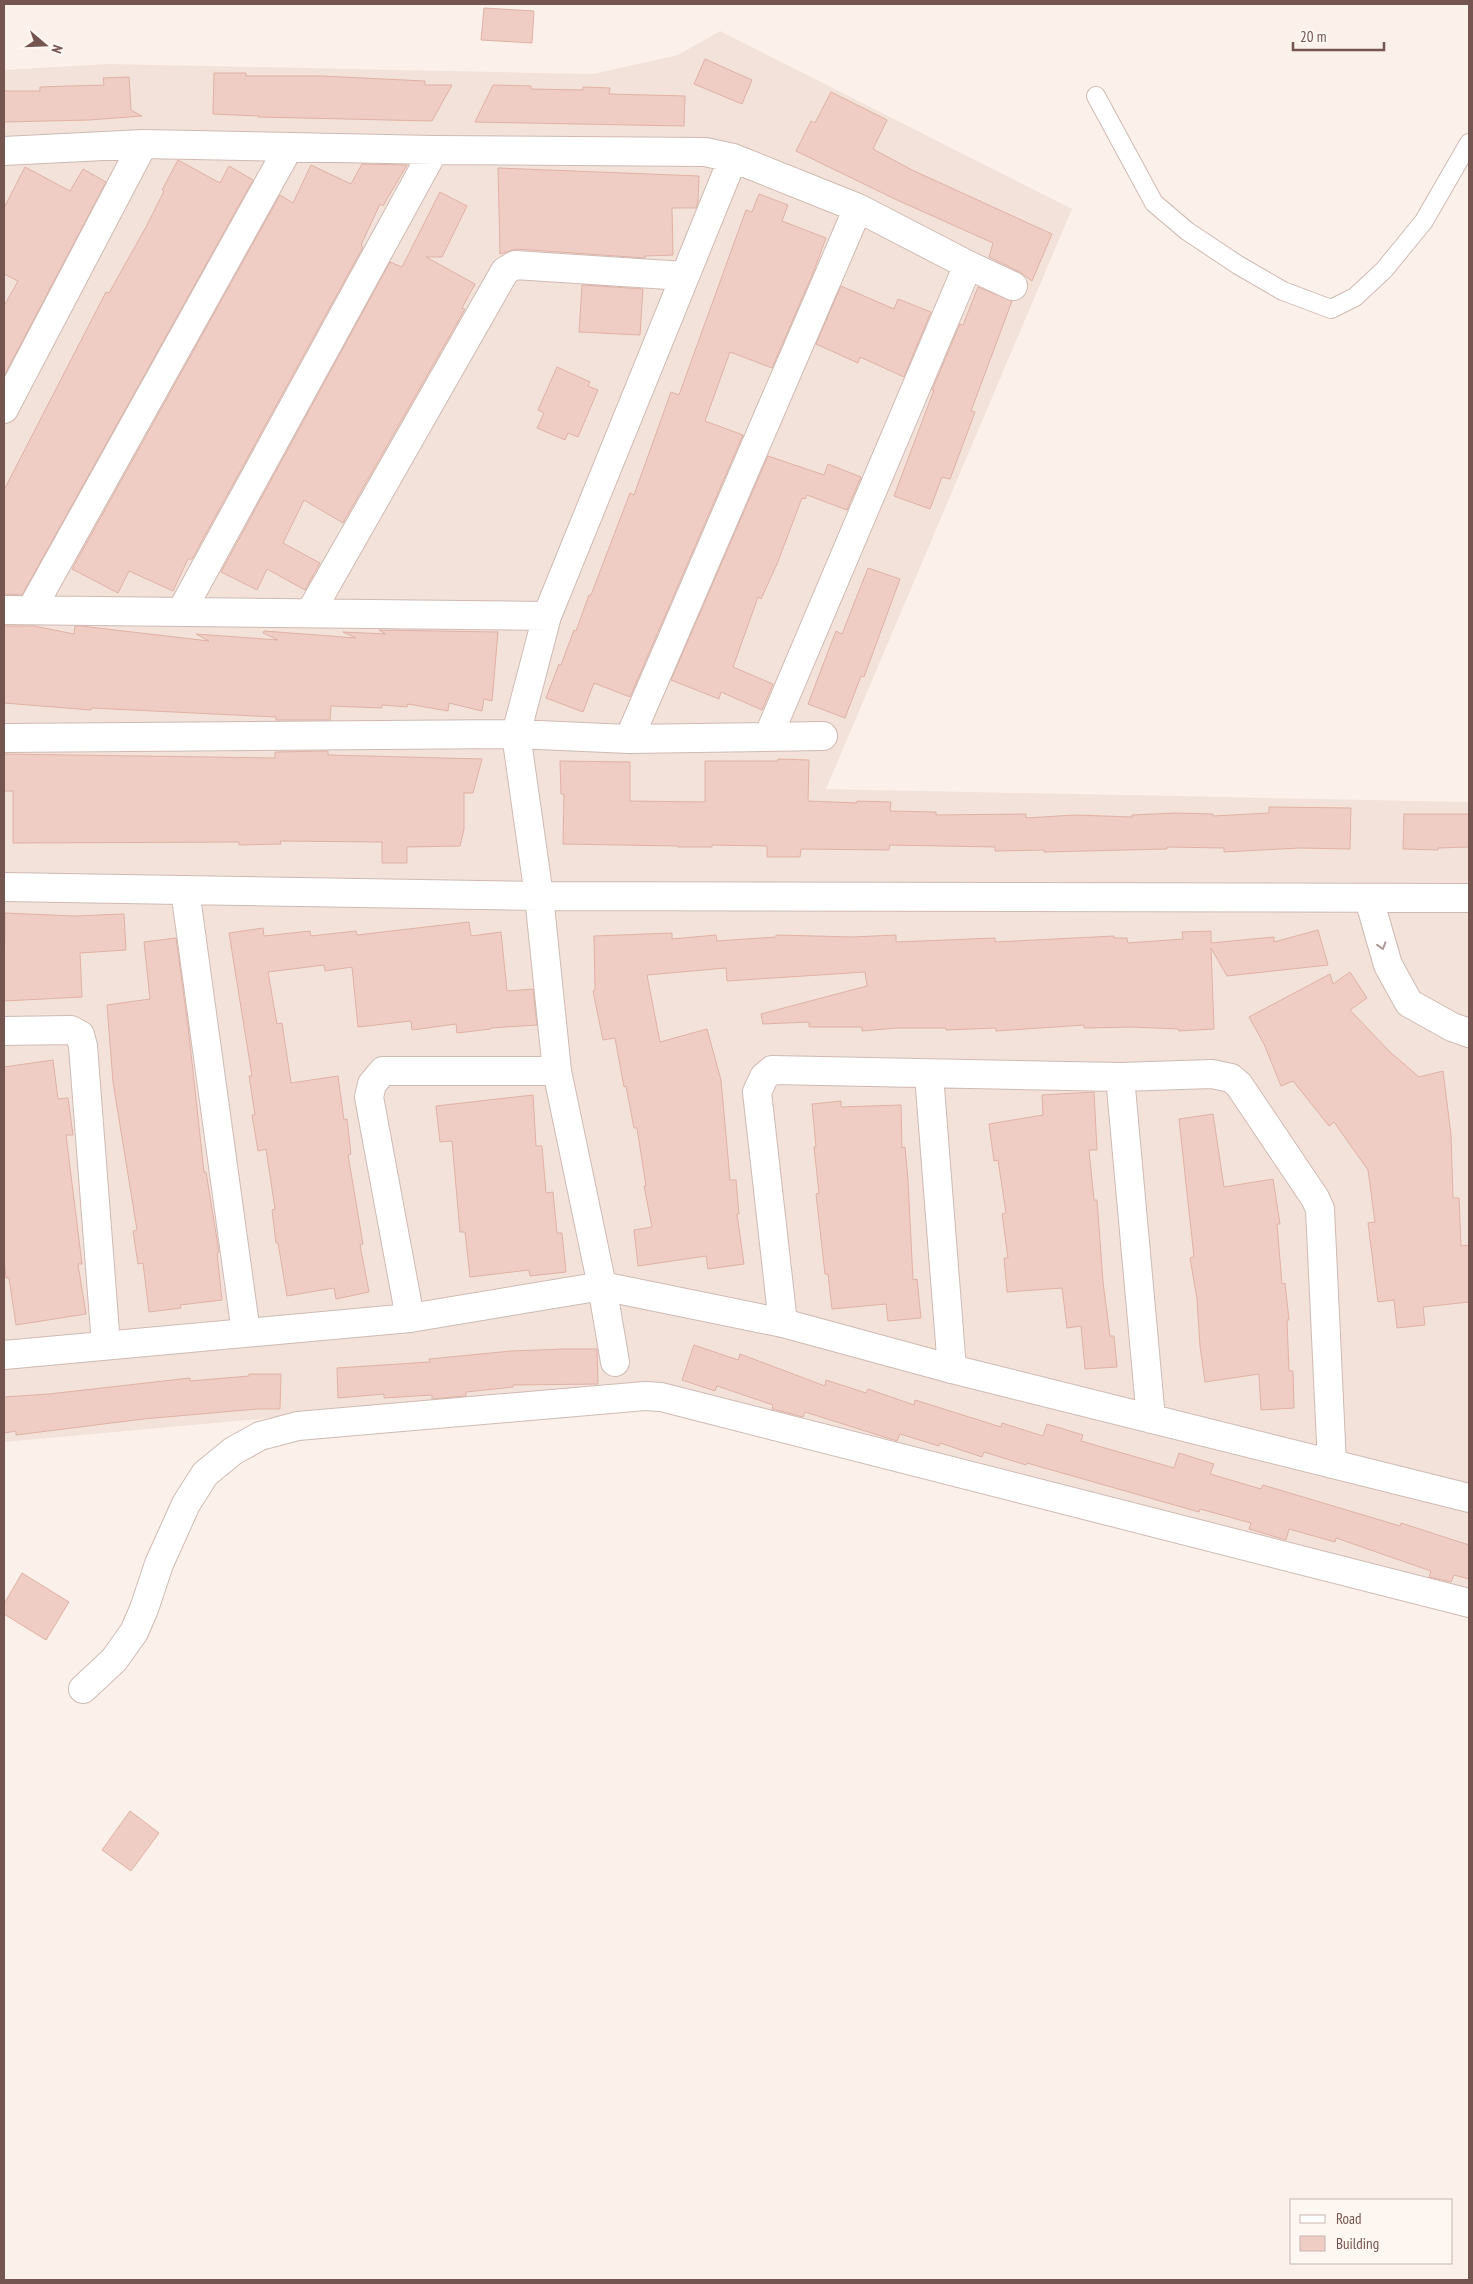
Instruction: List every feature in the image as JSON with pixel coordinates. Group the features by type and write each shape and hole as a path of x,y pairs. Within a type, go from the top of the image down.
{"street":[{"path":"4,409 143,144"},
{"path":"4,151 143,144 434,150 705,152 733,158 858,208 1013,286"},
{"path":"31,610 289,147"},
{"path":"181,612 434,150"},
{"path":"615,1362 602,1286 557,1071 539,896 516,734 547,616 733,158"},
{"path":"629,739 858,208"},
{"path":"310,613 509,267 515,265 684,276"},
{"path":"768,737 968,265"},
{"path":"4,610 547,616"},
{"path":"4,738 516,734 629,739 823,736"},
{"path":"4,887 539,896 1469,898"},
{"path":"185,890 246,1333"},
{"path":"1369,899 1388,965 1409,1003 1452,1028 1469,1033"},
{"path":"4,1030 71,1030 80,1035 83,1046 106,1345"},
{"path":"783,1323 757,1092 772,1070 929,1075 1120,1077 1212,1074 1231,1078 1239,1085 1315,1198 1320,1210 1332,1464"},
{"path":"410,1318 369,1097 372,1084 383,1071 557,1071"},
{"path":"929,1075 952,1369"},
{"path":"1120,1077 1151,1419"},
{"path":"4,1355 410,1318 602,1286 783,1323 952,1369 1469,1498"},
{"path":"83,1689 114,1660 134,1632 159,1564 186,1504 205,1474 233,1451 260,1436 298,1426 645,1396 661,1397 1469,1603"}],"lane":[{"path":"1096,96 1154,204 1187,231 1238,265 1283,291 1331,308 1355,297 1384,270 1424,221 1469,143"}],"shaded area":[{"path":"720,31 1072,209 826,789 1469,802 1469,1596 650,1384 4,1442 4,70 108,64 593,74 678,55"}],"building":[{"path":"484,8 534,11 532,43 481,40"},
{"path":"705,59 752,80 742,104 694,84"},
{"path":"214,73 246,73 246,76 321,76 425,81 425,85 452,85 432,121 258,117 213,114"},
{"path":"129,77 131,110 142,116 89,120 4,122 4,91 40,91 40,87 104,85 103,78"},
{"path":"493,85 531,86 531,89 583,90 583,87 610,88 609,94 685,96 684,126 475,122"},
{"path":"831,92 887,120 873,149 912,170 1052,234 1032,281 1020,272 989,257 993,243 897,200 796,151 811,121 815,123"},
{"path":"178,160 220,183 229,166 253,180 22,595 4,594 4,490 106,292 109,293 146,227 164,191 162,190"},
{"path":"362,164 407,165 383,206 380,204 361,245 363,247 192,559 188,559 173,591 129,571 118,593 72,569 280,195 293,203 311,165 351,184"},
{"path":"25,167 70,191 83,169 106,182 4,376 4,306 18,281 4,274 4,208"},
{"path":"498,168 699,176 698,202 696,208 672,208 673,255 645,256 645,258 516,249 500,254"},
{"path":"440,192 467,206 442,257 426,257 475,284 462,308 465,309 343,523 304,500 283,543 320,563 305,590 267,569 257,590 221,572 390,262 402,267"},
{"path":"759,194 788,205 782,221 826,238 813,273 772,368 730,352 705,421 743,435 630,697 594,683 583,712 546,698 574,630 576,631 589,595 591,595 630,493 634,495 671,392 679,395 746,210 752,212"},
{"path":"582,285 643,289 640,335 579,332"},
{"path":"841,286 894,309 898,299 931,312 904,377 860,357 858,363 816,344"},
{"path":"978,287 1012,301 971,411 975,412 950,479 942,477 930,509 894,496 934,390 932,390 960,324 963,325"},
{"path":"557,367 590,382 588,386 598,390 578,437 568,433 565,440 537,428 544,413 538,410"},
{"path":"768,456 824,475 828,464 861,477 847,510 807,495 805,499 802,498 777,564 761,599 758,597 733,667 773,684 762,710 721,692 719,699 671,680"},
{"path":"868,568 900,579 864,677 861,676 845,718 808,704 836,631 842,634"},
{"path":"4,626 34,626 74,634 75,626 81,626 209,641 196,634 278,640 263,633 264,631 356,638 343,632 386,634 379,630 498,632 492,701 484,699 482,711 449,703 448,711 408,704 407,707 382,705 382,708 331,706 330,720 276,720 276,717 91,708 91,710 4,703"},
{"path":"328,751 328,755 482,759 473,793 464,793 464,829 460,846 407,847 407,863 382,863 382,842 280,841 281,844 239,845 239,842 13,843 13,791 4,791 4,754 275,758 275,752"},
{"path":"778,759 809,760 808,801 891,802 890,811 936,812 936,815 1026,814 1026,818 1075,815 1132,817 1132,815 1176,813 1213,814 1213,816 1269,813 1269,807 1351,808 1350,849 1300,848 1224,852 1224,848 1167,847 1167,849 1044,852 1044,850 995,851 995,847 890,845 889,850 801,849 800,857 767,857 767,846 712,845 712,847 678,847 563,844 564,794 561,794 560,761 630,762 630,801 705,802 705,761 778,761"},
{"path":"1404,814 1469,814 1469,847 1438,848 1438,850 1403,849"},
{"path":"5,913 74,916 124,914 126,950 80,953 82,997 4,1001"},
{"path":"469,922 471,936 501,932 507,991 533,989 537,1025 491,1028 457,1033 456,1024 412,1030 411,1021 358,1027 352,967 325,971 324,965 268,972 277,1024 282,1023 291,1083 338,1076 344,1120 347,1119 351,1154 348,1155 363,1244 360,1245 369,1292 336,1299 334,1288 287,1296 278,1243 276,1243 272,1210 275,1209 266,1149 258,1151 252,1115 255,1115 249,1076 252,1076 229,933 263,928 264,936 310,931 311,936 356,931 357,935"},
{"path":"1318,930 1328,965 1227,976 1211,948 1214,1029 1179,1031 1178,1029 1132,1027 1084,1028 1084,1025 996,1031 996,1028 946,1030 946,1028 897,1028 862,1031 862,1027 809,1027 809,1022 763,1024 761,1014 867,986 865,972 727,981 726,968 647,975 660,1042 707,1029 721,1080 730,1180 736,1180 739,1214 737,1214 744,1264 708,1269 706,1256 638,1266 634,1230 652,1227 644,1186 646,1186 637,1128 634,1128 615,1038 603,1040 593,991 595,990 594,936 672,933 672,939 716,935 717,941 776,937 776,935 853,937 896,935 896,942 995,938 995,942 1114,936 1114,938 1127,938 1128,943 1183,939 1182,932 1211,931 1211,943 1274,937 1274,942"},
{"path":"176,938 204,1172 206,1172 219,1252 217,1253 222,1300 180,1305 181,1308 149,1312 143,1263 138,1264 133,1231 137,1230 113,1082 107,1005 150,999 144,942"},
{"path":"1350,972 1367,998 1350,1010 1389,1051 1419,1077 1443,1071 1451,1135 1453,1198 1459,1198 1461,1246 1469,1245 1469,1302 1423,1307 1425,1325 1397,1328 1394,1300 1378,1302 1368,1223 1375,1222 1368,1170 1334,1122 1329,1126 1293,1081 1281,1086 1264,1044 1249,1017 1330,974 1333,984"},
{"path":"53,1060 58,1099 68,1098 73,1135 66,1135 82,1264 78,1264 86,1314 16,1325 9,1278 6,1278 4,1259 4,1067"},
{"path":"1094,1092 1097,1150 1089,1150 1094,1200 1097,1200 1103,1282 1110,1336 1114,1336 1117,1367 1085,1369 1081,1326 1067,1328 1062,1288 1007,1292 1004,1258 1008,1258 1002,1214 1006,1213 998,1160 994,1161 989,1124 1043,1115 1042,1095"},
{"path":"533,1095 536,1146 542,1146 546,1193 553,1192 557,1233 562,1233 566,1272 530,1276 529,1270 470,1277 465,1232 460,1232 452,1141 440,1142 436,1106"},
{"path":"841,1101 841,1107 901,1105 902,1148 905,1147 908,1180 913,1280 917,1279 921,1318 888,1321 886,1304 832,1309 828,1274 825,1274 816,1194 819,1193 812,1104"},
{"path":"1213,1114 1224,1187 1273,1179 1280,1224 1277,1224 1282,1284 1285,1283 1289,1320 1287,1320 1289,1371 1293,1371 1294,1408 1261,1410 1259,1374 1205,1382 1200,1346 1197,1299 1190,1258 1194,1257 1179,1119"},
{"path":"694,1345 738,1360 740,1354 825,1386 826,1380 866,1393 868,1389 914,1405 915,1400 1001,1427 1002,1423 1043,1436 1047,1424 1083,1435 1081,1441 1174,1468 1179,1453 1214,1464 1210,1474 1261,1489 1263,1485 1400,1526 1401,1523 1469,1545 1469,1579 1454,1575 1451,1582 1429,1577 1431,1571 1336,1538 1335,1542 1289,1529 1286,1540 1249,1529 1251,1523 1200,1509 1199,1512 984,1452 982,1457 940,1443 939,1446 900,1434 897,1441 805,1412 803,1417 772,1409 773,1405 717,1386 715,1391 682,1380"},
{"path":"597,1349 598,1384 513,1385 513,1387 466,1392 466,1396 432,1399 432,1395 384,1398 384,1394 338,1398 337,1368 430,1362 429,1359 511,1351"},
{"path":"249,1374 281,1374 280,1409 257,1409 143,1419 16,1435 16,1431 4,1433 4,1397 49,1394 190,1378 190,1381 249,1376"},
{"path":"22,1573 69,1602 46,1640 4,1614 4,1604"},
{"path":"130,1811 159,1833 131,1871 102,1850"}]}
